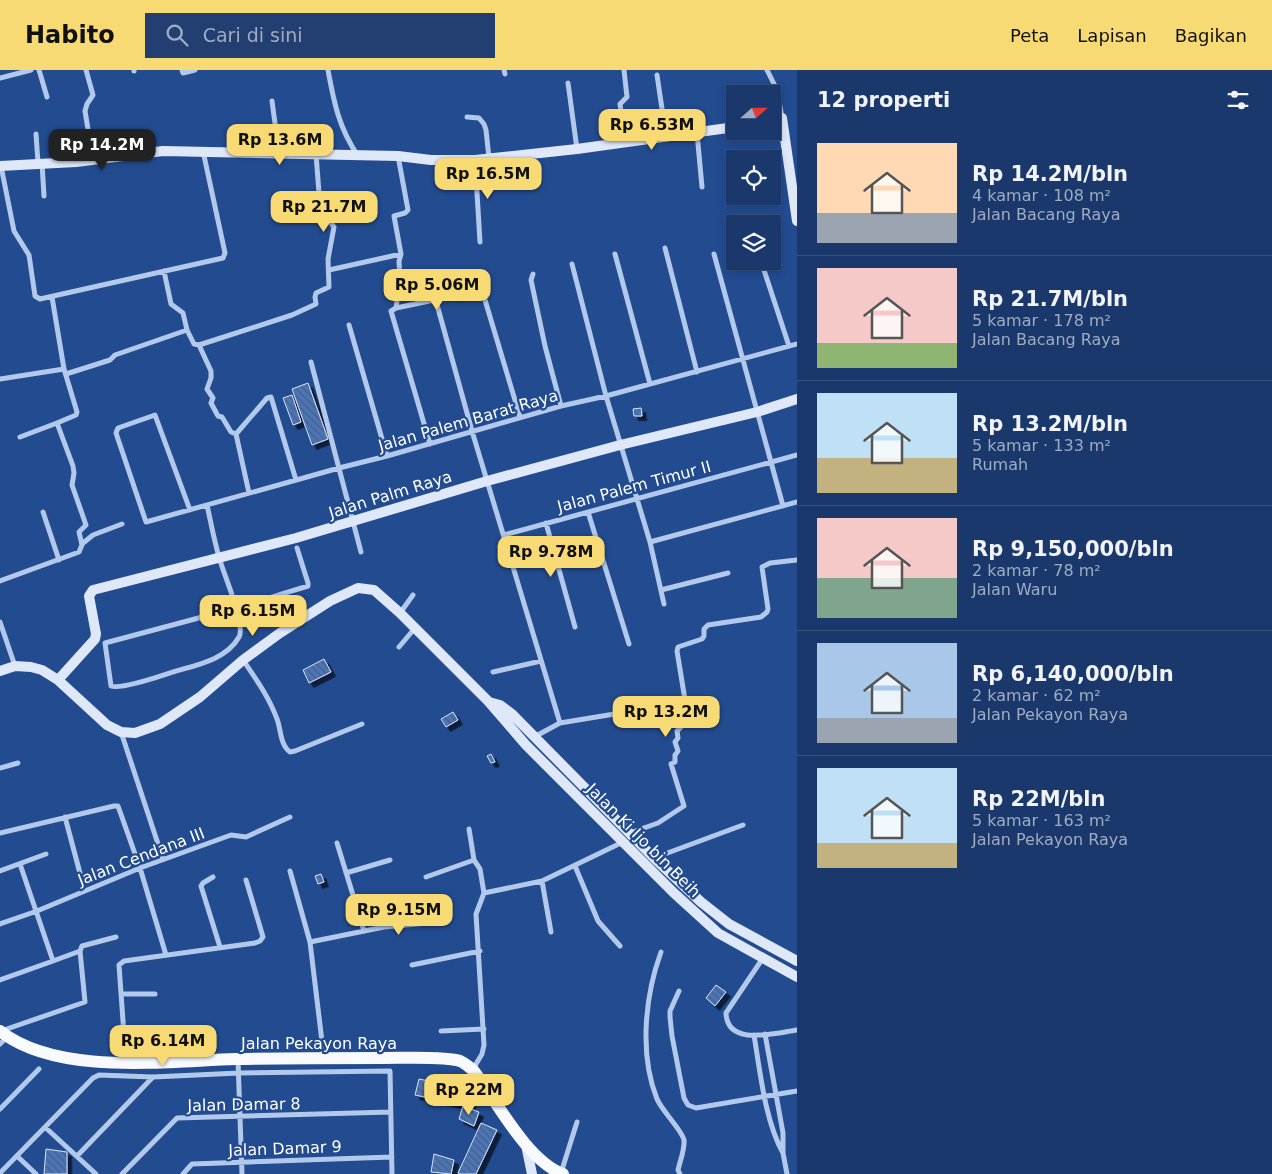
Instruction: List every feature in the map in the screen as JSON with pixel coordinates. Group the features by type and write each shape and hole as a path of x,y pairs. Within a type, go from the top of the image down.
{"main road":[{"name":"Jalan Pekayon Raya","path":"2,1036 45,1054 83,1061 126,1063 324,1058 449,1059 460,1061 473,1070 526,1145 537,1157 558,1173"}],"street":[{"path":"0,78 31,70"},
{"path":"39,70 47,97"},
{"path":"86,70 93,95 85,111 93,160"},
{"path":"182,70 183,74 195,70"},
{"path":"328,70 335,104 346,138 359,156"},
{"path":"624,70 627,97 620,104 625,141"},
{"path":"767,70 774,85"},
{"path":"657,75 666,136"},
{"path":"568,83 577,149"},
{"path":"272,101 279,153"},
{"path":"467,117 478,118 484,124 489,158"},
{"path":"203,151 225,255 221,260 164,271 40,300 35,296 29,255 14,231 1,166 93,160 163,151 203,151 398,156 431,160 475,160 577,149 726,128"},
{"path":"697,132 702,187"},
{"path":"36,134 44,196"},
{"path":"781,134 793,177 797,221"},
{"path":"164,271 169,300 172,306 177,307 183,313 187,330 194,344 199,345 292,315 316,304 316,293 329,287 329,249 334,227 328,218 319,193 316,154"},
{"path":"396,308 400,280 400,254 394,216 405,213 408,210 398,156"},
{"path":"475,160 480,242"},
{"path":"665,248 697,372"},
{"path":"329,270 400,254"},
{"path":"615,254 650,384"},
{"path":"714,254 783,506"},
{"path":"572,264 606,396 650,542 664,604"},
{"path":"764,270 789,346"},
{"path":"533,274 530,280 561,406"},
{"path":"430,444 391,311 396,308 436,301 479,290 483,292 520,417"},
{"path":"20,437 77,414 65,372 52,297"},
{"path":"436,301 472,431 560,723"},
{"path":"349,325 388,456"},
{"path":"0,378 65,372 110,360 115,355 187,330"},
{"name":"Jalan Palem Barat Raya","path":"190,510 155,415 120,426 117,429 117,436 146,522 206,506 249,492 388,456 520,417 606,396 797,344"},
{"path":"199,345 211,371 211,378 207,387 213,398 211,403 218,416 222,417 231,432 236,434"},
{"path":"311,362 362,552"},
{"path":"236,434 267,398 271,398 296,480"},
{"name":"Jalan Palm Raya","path":"58,680 94,639 96,634 89,596 93,590 296,538 487,480 620,444 757,412 797,399"},
{"path":"57,423 73,466 72,485 86,523 85,527 79,532 82,544"},
{"path":"236,434 249,492"},
{"name":"Jalan Palem Timur II","path":"504,535 797,455"},
{"path":"650,542 797,502"},
{"path":"206,506 219,558 236,608 240,631 239,637 228,651 211,660 156,678 118,687 111,686 105,643 236,608 308,586 296,548"},
{"path":"43,512 59,560"},
{"path":"588,512 629,644"},
{"path":"546,523 575,627"},
{"path":"0,581 79,552 82,544 93,534 122,524"},
{"path":"484,893 542,881 575,866 626,837 658,823 684,806 671,764 675,762 675,755 678,751 675,742 678,738 677,731 683,725 682,717 687,712 677,651 678,646 702,639 704,629 708,625 765,615 768,609 762,567 770,563 797,560"},
{"path":"661,590 728,573"},
{"name":"Jalan Ki Ijo bin Beih","path":"121,732 135,733 160,724 200,697 243,660 307,615 330,601 358,588 374,590 400,613 488,701 526,745 626,837"},
{"path":"400,613 413,595"},
{"path":"0,622 16,666"},
{"path":"399,647 415,628"},
{"path":"243,660 260,684 269,701 278,720 283,740 290,752 362,724"},
{"path":"493,672 541,661"},
{"path":"0,671 16,666 36,668 58,680 107,725 121,732 163,860"},
{"name":"Jalan Ki Ijo bin Beih","path":"488,701 500,705 512,714 718,933 797,978"},
{"path":"534,737 560,723 663,706"},
{"path":"0,768 18,763"},
{"path":"0,833 118,806 140,868 166,955"},
{"path":"66,817 81,877"},
{"name":"Jalan Cendana III","path":"0,924 37,911 140,868 230,835 246,837 290,817"},
{"path":"650,862 743,825"},
{"path":"469,829 474,860 478,863 480,869 484,893 476,914 480,951 484,1045 482,1054 473,1070"},
{"path":"337,843 364,931"},
{"path":"0,871 46,854"},
{"path":"346,873 390,860"},
{"path":"426,877 474,860"},
{"name":"Jalan Ki Ijo bin Beih","path":"650,862 730,924 797,961"},
{"path":"20,864 53,961"},
{"path":"575,866 598,921 620,946"},
{"path":"290,871 310,942 324,1058"},
{"path":"213,877 203,883 201,888 220,947"},
{"path":"126,1063 119,965 124,961 260,941 263,937 246,880"},
{"path":"542,881 551,932"},
{"path":"310,942 364,931 428,922"},
{"path":"2,1036 85,1002 80,952 82,946 116,937"},
{"path":"412,965 480,951"},
{"path":"0,980 80,952"},
{"path":"661,952 648,1003 646,1060 657,1099 682,1134 684,1141 678,1170 680,1174"},
{"path":"763,958 726,1013 728,1024 738,1033 754,1035 797,1030"},
{"path":"679,991 670,1011 672,1036 684,1098 688,1105 696,1108 797,1090"},
{"path":"121,994 155,994"},
{"path":"441,1031 484,1029"},
{"path":"765,1034 783,1134 783,1153 787,1174"},
{"path":"754,1035 765,1096 774,1132 783,1153"},
{"path":"238,1059 242,1174"},
{"path":"0,1109 39,1069"},
{"path":"0,1173 93,1078 99,1075 153,1077 239,1073 390,1071 392,1174"},
{"path":"77,1156 153,1077"},
{"name":"Jalan Damar 8","path":"122,1174 177,1118 240,1118 391,1112"},
{"path":"558,1173 577,1122"},
{"path":"46,1128 96,1174"},
{"path":"526,1145 532,1174"},
{"path":"17,1156 36,1174"},
{"name":"Jalan Damar 9","path":"183,1174 192,1164 392,1157"}],"building":[{"path":"308,383 328,439 312,445 292,389"},
{"path":"292,395 301,422 293,425 283,398"},
{"path":"641,408 642,416 634,416 633,409"},
{"path":"324,659 331,672 309,683 303,670"},
{"path":"453,712 458,720 446,727 441,719"},
{"path":"491,754 495,762 491,763 487,756"},
{"path":"321,874 324,882 318,884 315,876"},
{"path":"716,985 726,992 715,1006 706,998"},
{"path":"419,1079 464,1088 464,1090 474,1092 470,1107 415,1095"},
{"path":"463,1106 479,1112 474,1126 459,1119"},
{"path":"481,1123 497,1130 476,1174 460,1174 458,1173"},
{"path":"46,1149 67,1152 67,1174 44,1174"},
{"path":"434,1154 454,1160 451,1174 431,1172"}]}
